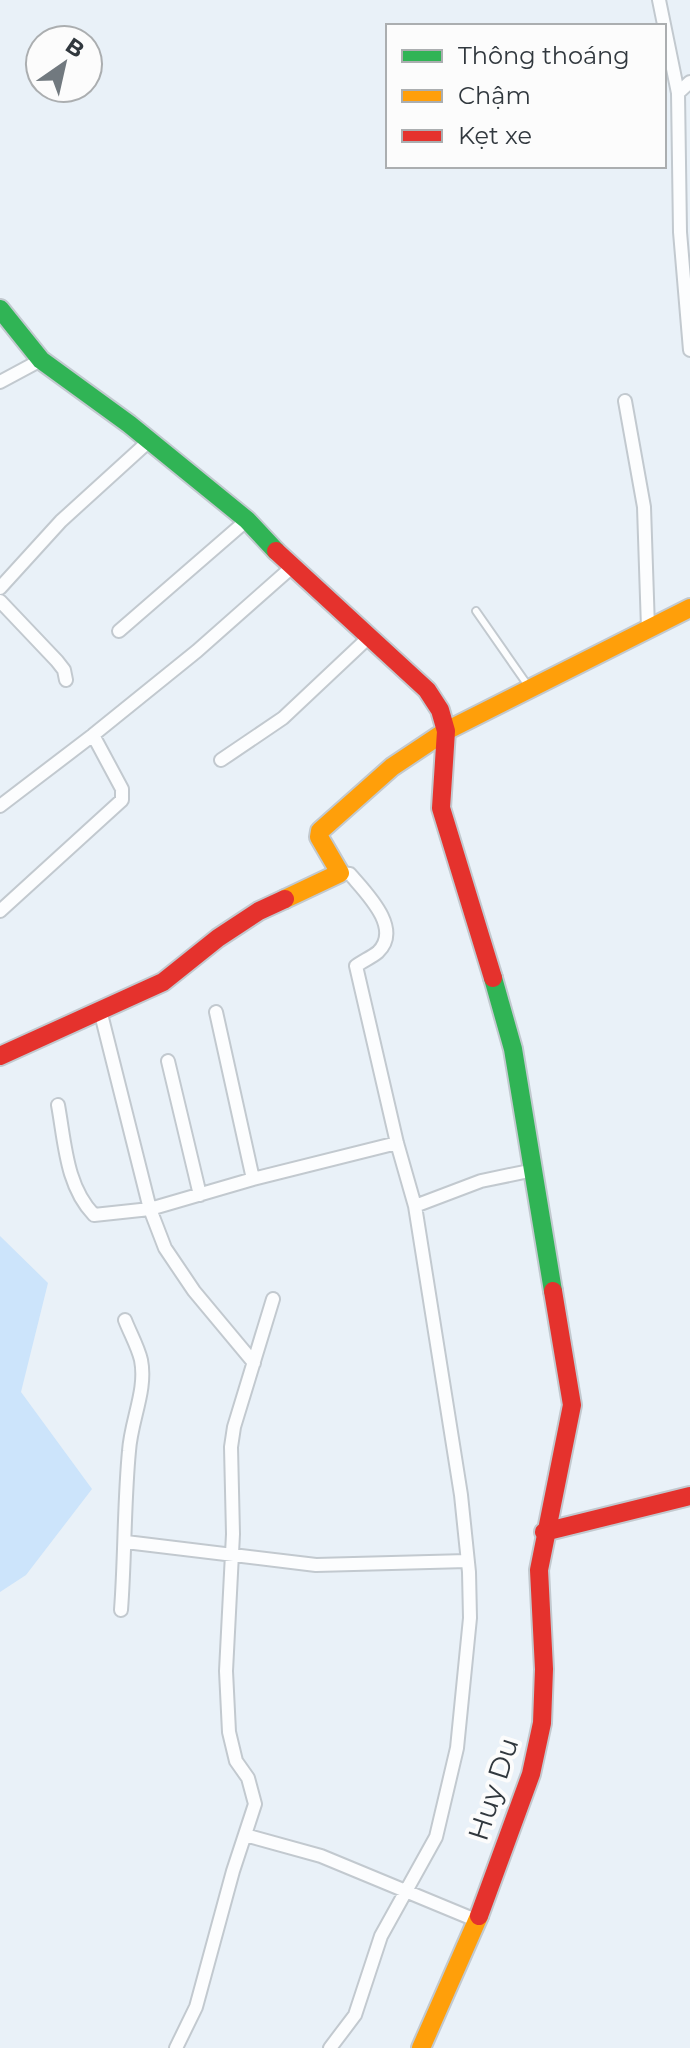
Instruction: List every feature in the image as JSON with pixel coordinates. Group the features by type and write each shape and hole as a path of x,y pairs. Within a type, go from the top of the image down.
{"street":[{"path":"659,0 664,24"},
{"path":"666,34 678,93 677,152 690,350"},
{"path":"678,93 690,82"},
{"path":"0,309 41,360 247,520 292,567 427,690 440,710 446,731"},
{"path":"0,382 41,360"},
{"path":"625,401 644,507 648,628"},
{"path":"0,588 61,521 149,441"},
{"path":"119,631 247,520"},
{"path":"0,806 197,651 292,567"},
{"path":"0,601 57,661 64,670 66,680"},
{"path":"340,873 319,837 320,831 392,767 446,731 690,608"},
{"path":"221,760 283,718 368,638"},
{"name":"Huy Du","path":"421,2048 478,1921 525,1795 538,1747 543,1678 537,1588 544,1532 572,1405 519,1081 504,1012 441,808 446,731"},
{"path":"0,911 122,800 122,789 93,735"},
{"path":"0,1056 176,974 218,938 259,911 340,873 350,874 384,920 385,937 379,951 356,966 397,1143 415,1206 455,1453 470,1618 457,1748 436,1837 381,1936 355,2015 330,2048"},
{"path":"100,1010 150,1209 165,1248 179,1271 254,1363"},
{"path":"216,1012 253,1179"},
{"path":"168,1061 200,1195"},
{"path":"58,1105 74,1188 81,1202 94,1215 150,1209 397,1143"},
{"path":"415,1206 481,1181 534,1170"},
{"path":"176,2048 196,2007 255,1804 248,1778 236,1761 229,1732 226,1671 234,1427 273,1299"},
{"path":"121,1610 129,1451 142,1377 141,1359 125,1320"},
{"path":"544,1532 690,1496"},
{"path":"126,1542 316,1565 467,1561"},
{"path":"245,1835 321,1856 478,1921"}],"lane":[{"path":"476,611 530,689"}],"shaded area":[{"path":"0,1236 48,1283 21,1392 92,1489 26,1575 0,1592"}],"traffic: fast":[{"path":"0,309 41,360 129,424 247,520 276,551"},
{"path":"493,978 513,1049 553,1291"}],"traffic: slow":[{"path":"285,899 340,873 319,837 320,831 392,767 446,731 690,608"},
{"path":"421,2048 479,1916"}],"traffic: jam":[{"path":"276,551 427,690 440,710 446,731 441,808 493,978"},
{"path":"0,1056 163,982 218,938 259,911 285,899"},
{"path":"479,1916 531,1774 542,1723 544,1669 539,1570 572,1405 553,1291"},
{"path":"544,1532 690,1496"}]}
